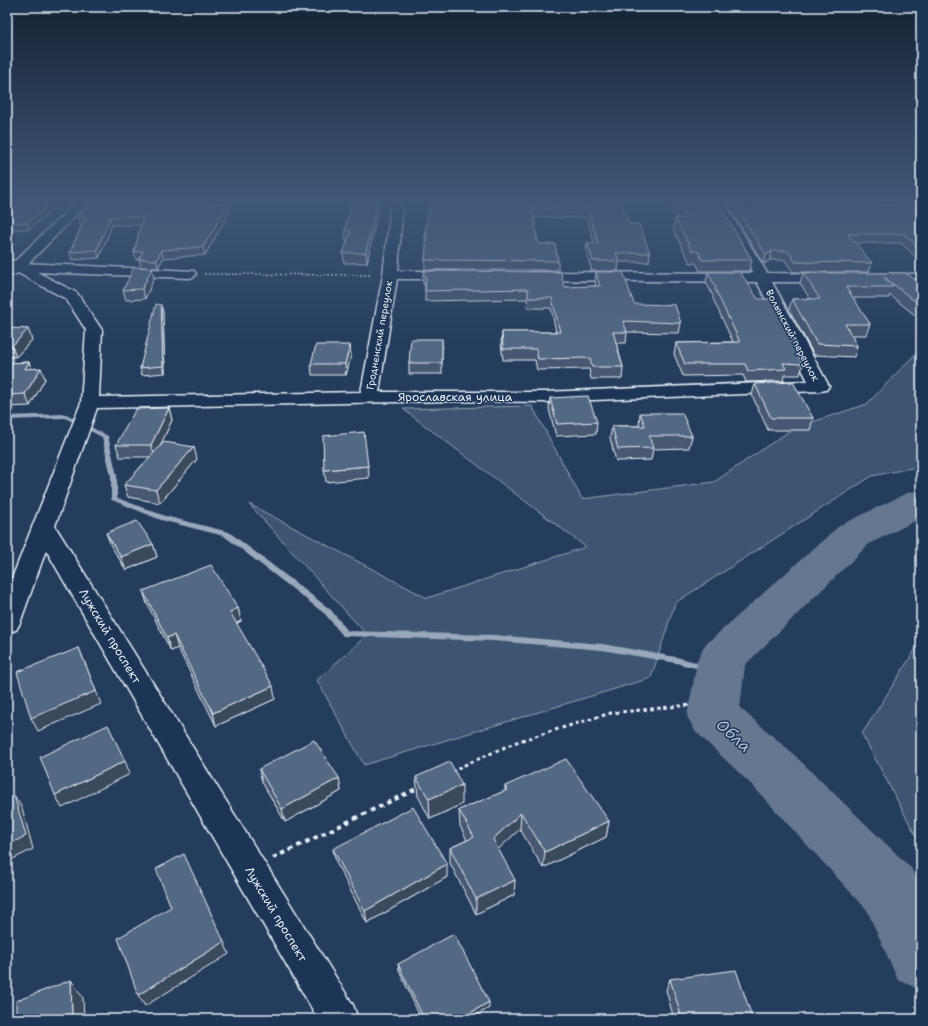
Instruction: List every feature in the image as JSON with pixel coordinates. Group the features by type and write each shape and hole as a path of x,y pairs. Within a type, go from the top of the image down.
{"street":[{"path":"9,268 30,249"},
{"name":"Гродненский переулок","path":"369,397 390,275 392,249"},
{"name":"Волынский переулок","path":"745,249 820,386"},
{"path":"9,268 189,274"},
{"path":"7,623 90,403 94,330 72,296 9,268"},
{"path":"390,275 469,275"},
{"path":"516,276 849,278"},
{"path":"865,278 921,278"},
{"name":"Ярославская улица","path":"90,403 369,397 544,397 820,386"},
{"name":"Лужский проспект","path":"44,527 339,1019"}],"path":[{"path":"189,274 390,275"},
{"path":"448,772 520,741 611,713 690,705"},
{"path":"249,869 372,811 427,783"}],"shaded area":[{"path":"921,348 921,466 872,476 675,603 651,678 364,765 317,680 367,635 249,504 427,598 586,547 403,409 532,406 582,499 714,482 794,428 867,404"},
{"path":"917,647 921,647 921,845 862,734"}],"building":[{"path":"71,249 97,249 97,250 70,252"},
{"path":"135,249 177,249 161,250 157,260 139,259 143,251 134,252"},
{"path":"344,249 367,249 366,253 343,253"},
{"path":"426,249 556,249 558,261 425,260"},
{"path":"589,249 648,249 650,253 616,253 619,261 593,261"},
{"path":"691,249 745,249 752,260 702,260 698,251 692,251"},
{"path":"762,249 860,249 872,263 795,262 788,251 772,251 766,255"},
{"path":"134,267 152,268 142,289 123,290"},
{"path":"423,271 561,272 564,287 600,286 596,272 623,272 634,304 675,305 681,323 623,321 627,332 613,332 623,367 592,367 590,358 538,359 536,349 503,349 502,332 560,332 552,298 528,298 528,289 425,291 426,276 423,274"},
{"path":"708,272 740,272 758,299 772,299 796,343 791,343 803,364 783,363 786,369 748,371 745,364 685,364 676,343 740,342"},
{"path":"803,273 906,273 921,284 921,306 884,277 893,287 846,287 870,324 845,324 857,346 817,344 792,299 820,299"},
{"path":"156,304 161,305 163,366 140,368"},
{"path":"7,328 28,329 12,346 7,346"},
{"path":"411,339 442,339 442,363 409,363"},
{"path":"316,345 350,345 345,364 311,364"},
{"path":"29,362 25,369 41,368 25,394 7,395 7,363"},
{"path":"793,382 813,418 771,418 755,384"},
{"path":"588,396 597,422 557,424 550,398"},
{"path":"169,408 151,445 116,445 136,409"},
{"path":"640,413 682,413 692,436 649,436 653,448 618,449 612,426 645,426"},
{"path":"364,432 368,466 324,470 323,436"},
{"path":"164,442 194,447 156,490 124,485"},
{"path":"137,521 153,544 121,557 106,533"},
{"path":"211,565 238,608 230,612 273,686 213,713 174,635 167,638 143,591"},
{"path":"79,648 96,691 31,718 17,672"},
{"path":"108,725 125,761 55,795 40,757"},
{"path":"314,740 339,778 282,809 259,769"},
{"path":"566,759 609,821 545,852 521,813 493,839 515,880 476,899 450,848 474,837 459,810 507,790 505,786"},
{"path":"450,762 462,785 429,799 416,777"},
{"path":"14,795 26,836 7,845 7,799"},
{"path":"413,807 447,864 365,911 333,849"},
{"path":"184,854 224,942 138,995 118,938 171,907 156,869"},
{"path":"454,934 489,1002 460,1019 424,1019 398,964"},
{"path":"736,970 752,1017 736,1019 682,1019 670,979"},
{"path":"71,980 72,1019 16,1019 16,1001"}],"waterway":[{"path":"7,418 66,416 105,436 114,476 114,499 163,518 226,534 328,612 346,634 494,638 602,647 676,660 719,671"},
{"name":"Обла","path":"921,502 854,535 722,658 713,716 770,767 889,889 921,957"}]}
